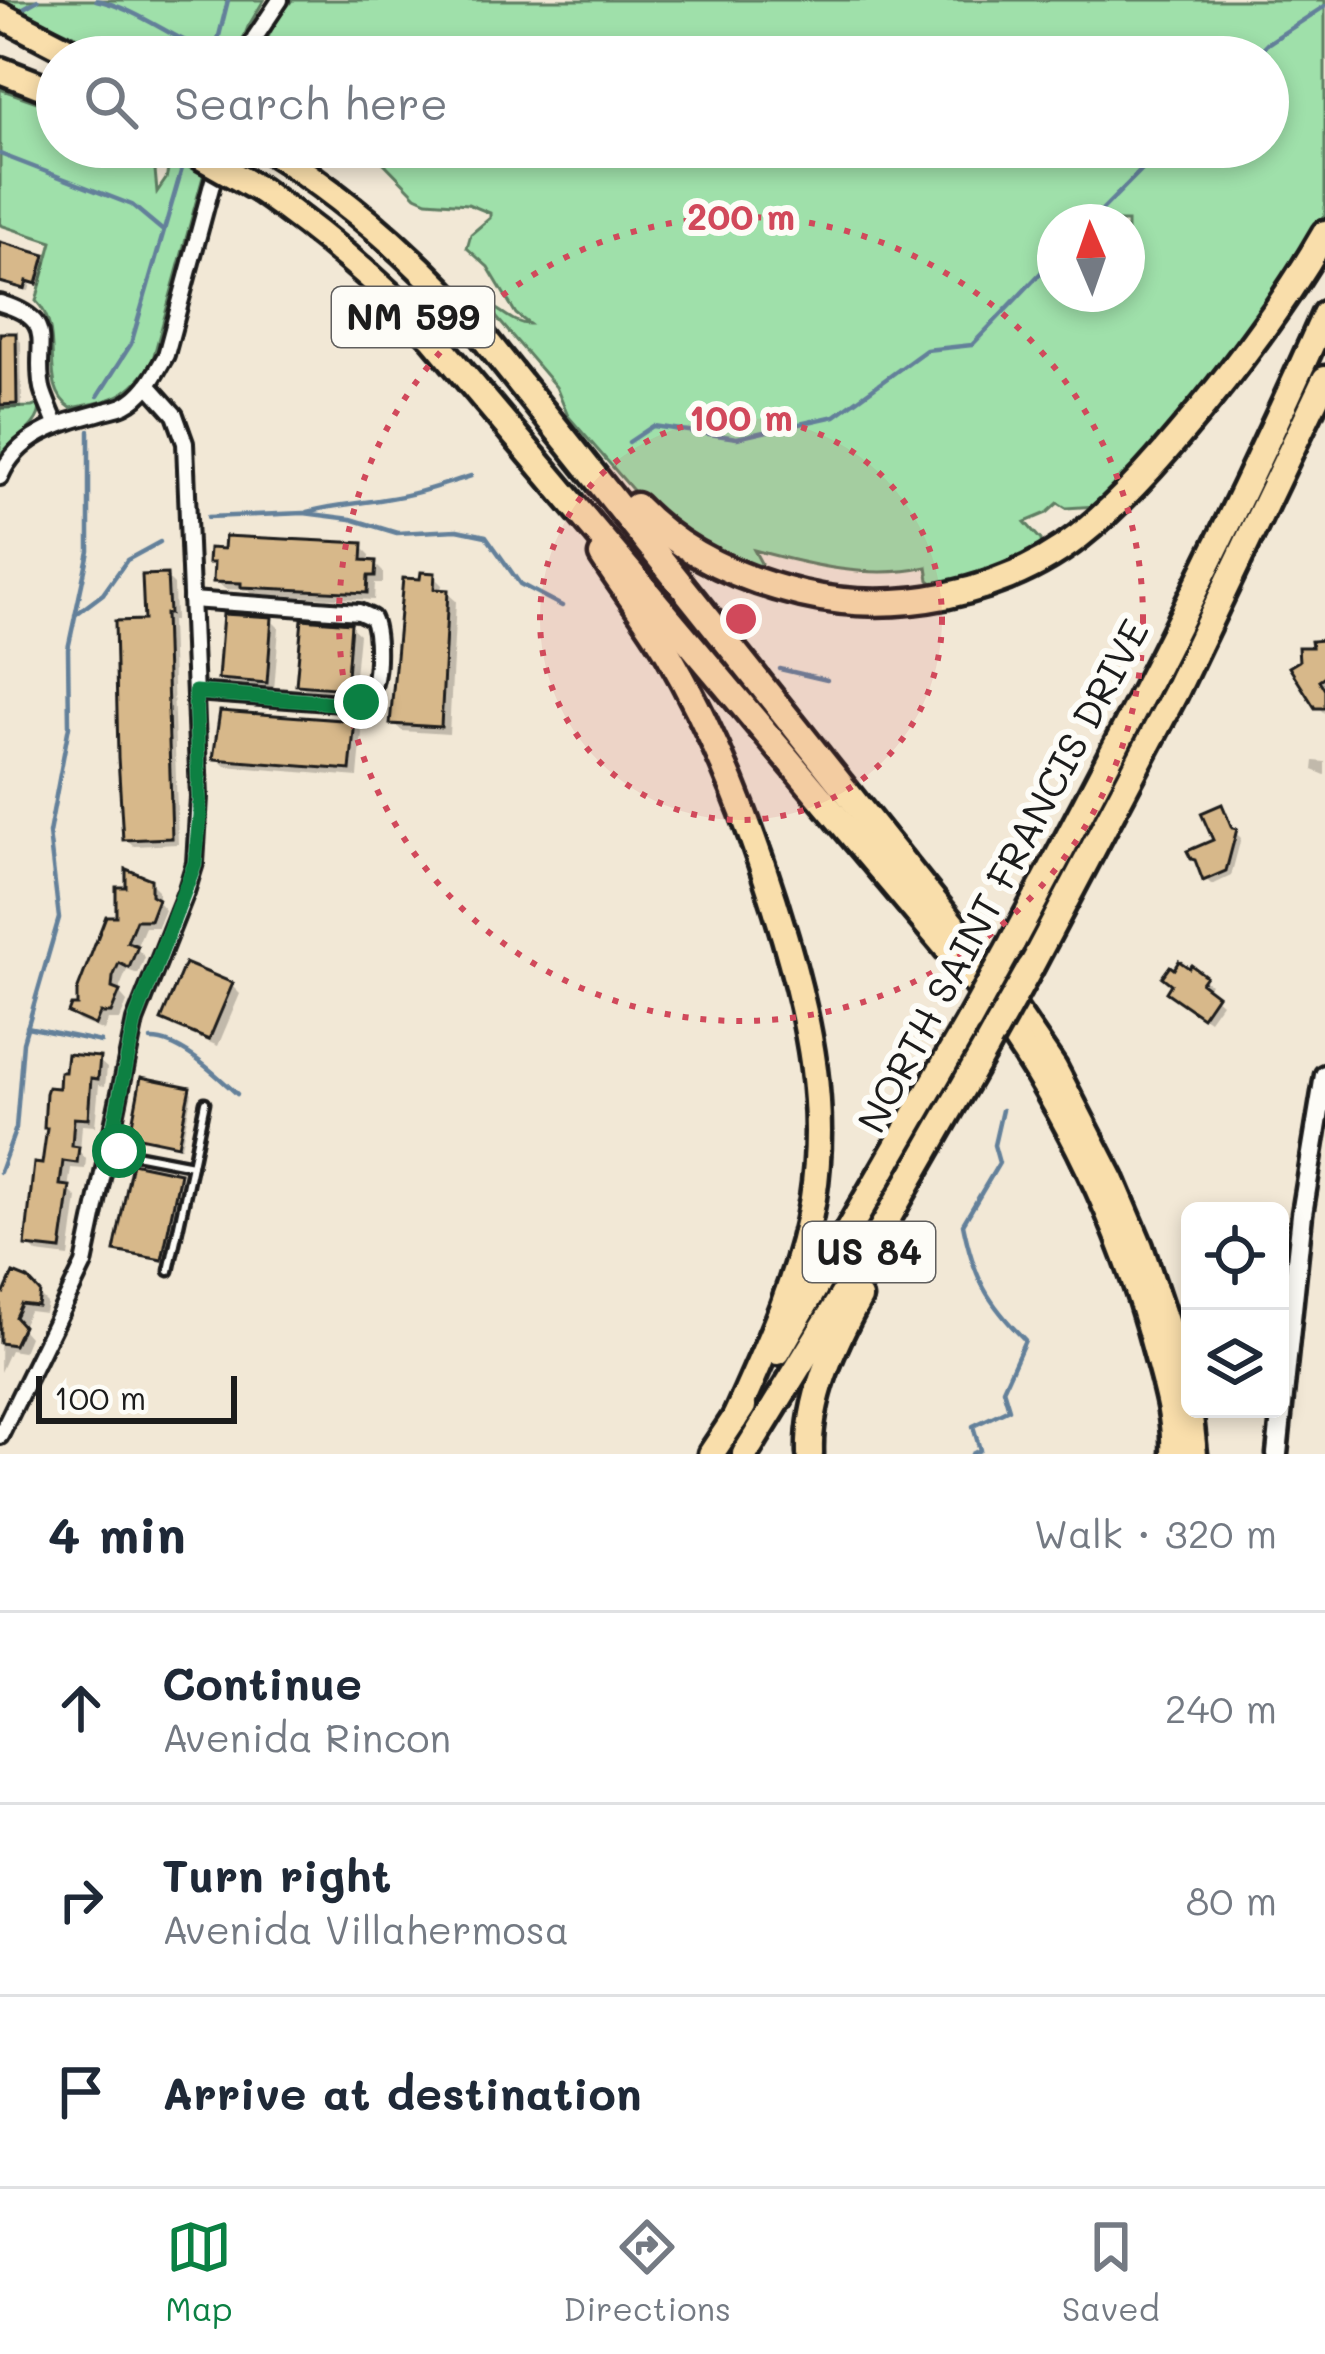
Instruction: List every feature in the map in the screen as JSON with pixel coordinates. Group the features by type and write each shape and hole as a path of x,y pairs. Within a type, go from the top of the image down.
{"highway":[{"path":"0,15 39,36"},
{"path":"0,28 36,41"},
{"path":"0,70 36,84"},
{"name":"NM 599","path":"221,168 260,190 345,253 400,302 543,469"},
{"name":"NM 599","path":"296,168 402,250 460,310 554,423"},
{"path":"554,423 655,526 711,562 814,597 879,602 950,595 1022,570 1099,519 1227,377 1325,233"},
{"name":"NORTH SAINT FRANCIS DRIVE","path":"711,1454 837,1253 1012,943 1188,607 1325,314"},
{"name":"NORTH SAINT FRANCIS DRIVE","path":"745,1454 818,1338 1030,968 1186,671 1325,379"},
{"path":"554,423 977,955 1054,1068 1112,1181 1147,1265 1180,1366 1194,1454"},
{"path":"543,469 665,647 702,717 746,817 807,1017 818,1104 813,1196 793,1285 734,1420"},
{"path":"543,469 968,973 1016,1040 1054,1102 1126,1256 1166,1384 1174,1454"},
{"path":"810,1454 824,1373 878,1262 907,1186"}],"street":[{"path":"256,36 280,0"},
{"path":"0,477 27,440 56,425 126,404 149,386 166,355 217,168"},
{"path":"0,303 21,309 40,332 42,387 56,425"},
{"path":"0,1436 84,1264 135,1021 195,863 200,815 183,435 175,415 149,386"},
{"path":"190,600 358,612 372,618 377,628 374,684 361,702 195,692"},
{"path":"1277,1454 1302,1214 1325,1075"}],"lane":[{"path":"169,1271 205,1102"},
{"path":"109,1149 192,1166"}],"green space":[{"path":"264,0 244,36 75,36 0,2"},
{"path":"292,0 1325,0 1325,215 1231,357 1138,467 1097,506 1066,508 1058,503 1025,522 1042,548 981,575 935,585 927,567 862,571 754,550 760,570 703,546 644,503 568,416 556,387 485,304 529,324 516,314 488,267 467,248 471,234 490,213 468,204 427,201 389,168 1289,168 1289,36 268,36"},
{"path":"0,89 36,102 36,168 155,168 157,192 168,168 194,168 204,173 153,359 137,382 109,399 71,408 61,398 53,373 50,328 36,301 52,242 0,225"},
{"path":"40,404 32,425 0,455 0,408"}],"building":[{"path":"0,242 45,255 37,284 27,281 25,289 0,282"},
{"path":"0,333 16,333 17,404 0,405"},
{"path":"225,536 363,543 362,560 376,561 375,576 368,576 367,593 213,582 209,548 224,549"},
{"path":"421,572 435,573 434,589 448,590 441,727 390,724 403,578 420,579"},
{"path":"167,574 172,838 123,840 115,621 144,620 142,575"},
{"path":"223,614 272,617 267,683 218,679"},
{"path":"302,619 351,623 346,689 296,685"},
{"path":"1323,640 1325,676 1319,680 1325,690 1325,708 1315,708 1289,667 1299,661 1298,647 1312,647 1311,641"},
{"path":"220,711 355,721 350,770 213,759"},
{"path":"1222,804 1232,828 1237,829 1226,871 1203,881 1187,851 1213,840 1201,813"},
{"path":"126,869 151,879 151,895 158,899 150,920 136,920 127,942 138,946 129,968 119,963 112,988 120,991 111,1013 100,1013 95,1025 68,1013 71,1005 77,1005 77,991 106,916 116,916 116,887 126,887"},
{"path":"1179,961 1206,976 1201,983 1217,995 1202,1017 1166,992 1171,984 1162,977"},
{"path":"185,963 233,983 209,1040 161,1020"},
{"path":"67,1054 100,1057 98,1079 91,1078 88,1119 74,1118 72,1146 79,1147 77,1163 63,1161 60,1185 70,1186 61,1250 25,1246 34,1163 42,1164 47,1128 46,1093 48,1087 59,1088"},
{"path":"141,1077 190,1087 178,1145 130,1135"},
{"path":"132,1163 180,1173 162,1260 114,1251"},
{"path":"13,1273 28,1279 40,1292 38,1306 21,1304 15,1317 23,1326 14,1345 0,1343 0,1292 4,1293"}],"waterway":[{"path":"20,10 38,0"},
{"path":"96,0 127,10 176,36"},
{"path":"219,36 228,0"},
{"path":"1279,36 1325,6"},
{"path":"0,154 36,168"},
{"path":"36,168 132,205 162,230"},
{"path":"98,396 131,344 182,168"},
{"path":"1108,204 1143,168"},
{"path":"629,442 653,426 737,438 835,416 926,350 972,345 1037,277"},
{"path":"0,1172 16,1128 23,1042 59,918 49,833 69,726 68,649 89,551 89,431"},
{"path":"307,512 407,495 471,476"},
{"path":"208,517 304,513 351,519 397,533 457,530 486,536 520,584 562,606"},
{"path":"75,615 103,594 127,560 160,542"},
{"path":"780,669 827,680"},
{"path":"27,1027 101,1042"},
{"path":"151,1040 174,1045 237,1094"},
{"path":"972,1454 980,1450 973,1426 1009,1409 1003,1389 1025,1340 984,1288 963,1224 999,1163 994,1145 1002,1110"}],"route":[{"path":"119,1151 109,1149 132,1034 195,863 200,815 195,692 361,702"}]}
